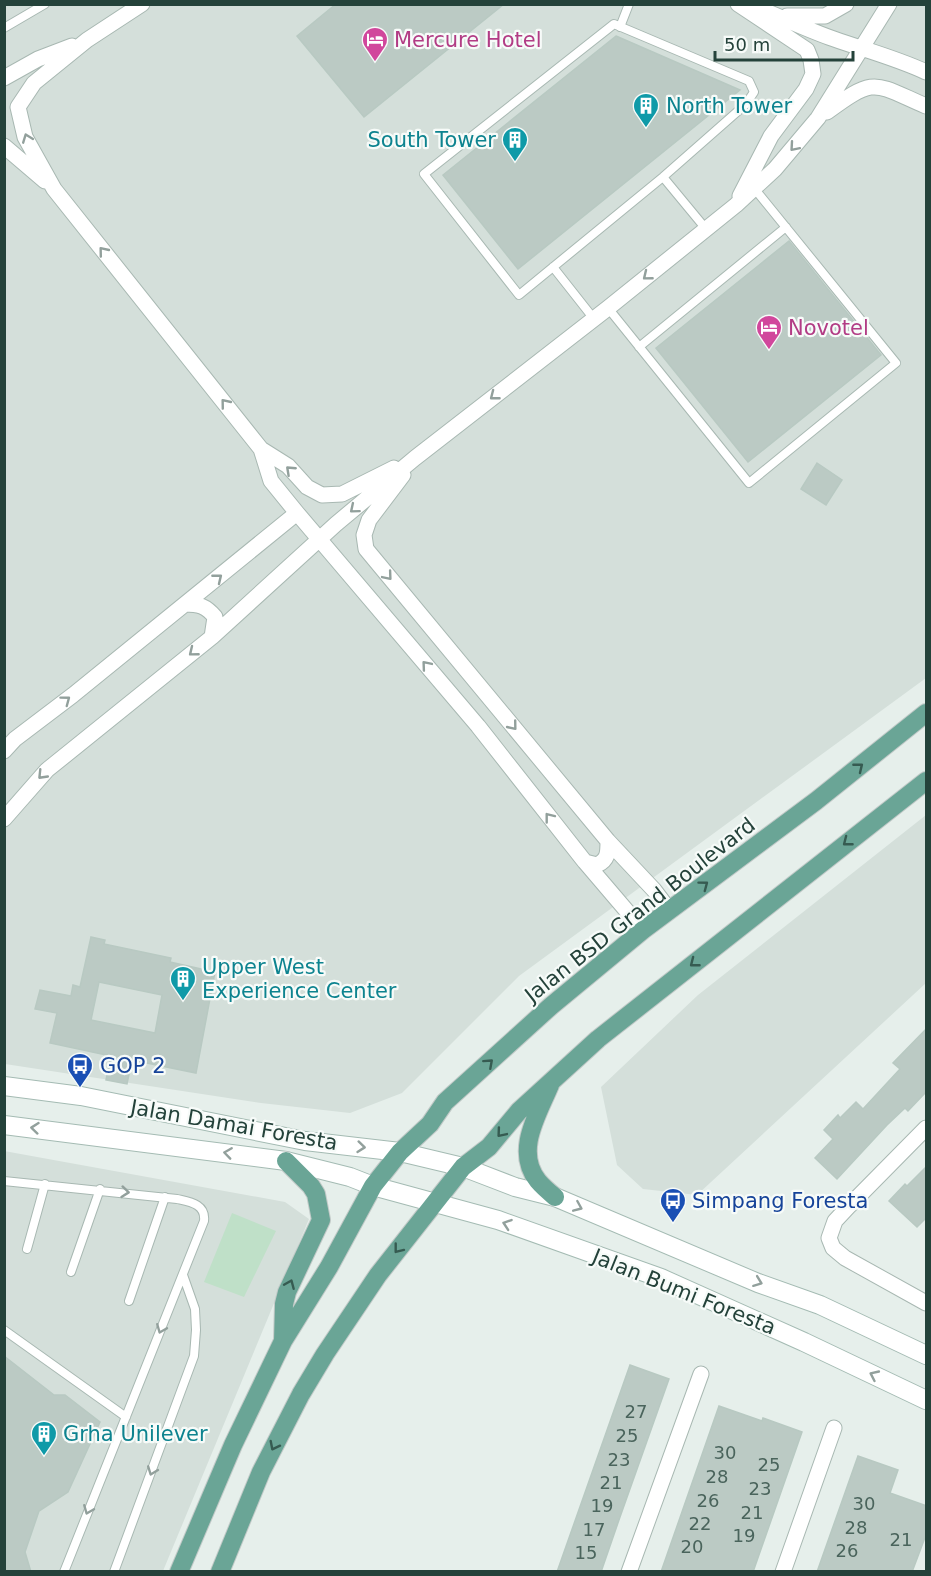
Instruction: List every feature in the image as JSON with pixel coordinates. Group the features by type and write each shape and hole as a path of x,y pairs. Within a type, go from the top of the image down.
{"main road":[{"name":"Jalan BSD Grand Boulevard","path":"179,1572 228,1455 283,1341 319,1285 372,1186 400,1152 430,1124 445,1102 551,1006 643,930 816,801 927,712"},
{"path":"220,1572 253,1489 301,1394 325,1354 378,1275 463,1167 489,1147 519,1111 598,1039 927,781"},
{"path":"553,1078 530,1133 527,1157 537,1180 555,1197"},
{"name":"Jalan Damai Foresta","path":"4,1086 81,1096 305,1142 400,1152 463,1167"},
{"name":"Jalan Damai Foresta","path":"4,1125 286,1161 350,1177 372,1186 434,1203"},
{"path":"283,1341 284,1304 287,1292 321,1220 316,1194 286,1161"},
{"name":"Jalan Bumi Foresta","path":"463,1167 515,1187 555,1197 758,1283 820,1305 927,1355"},
{"name":"Jalan Bumi Foresta","path":"434,1203 498,1220 661,1278 927,1400"}],"street":[{"path":"141,4 87,40 34,83 18,106 25,137 54,189 261,449 288,466 307,487 322,495 342,494 415,458"},
{"path":"736,205 771,136 806,89 813,74 807,50 738,4"},
{"path":"748,4 831,38 895,58 927,72"},
{"path":"782,16 825,16 846,4"},
{"path":"4,819 47,770 212,637 320,538 415,458 736,205 775,169 818,118 890,4"},
{"path":"4,78 38,59 87,40"},
{"path":"818,118 847,97 868,86 879,85 927,106"},
{"path":"4,146 54,189"},
{"path":"261,449 272,481 297,513 478,726 585,862 643,930"},
{"path":"415,458 382,506 369,520 364,535 366,549 608,841 654,890 670,911"},
{"path":"4,751 15,739 297,513"},
{"path":"185,604 199,604 208,608 215,617 212,637"},
{"path":"585,862 597,866 603,862 608,856 608,841"},
{"path":"927,1128 849,1206 836,1221 829,1238 833,1248 845,1258 927,1303"},
{"path":"629,1572 701,1374"},
{"path":"783,1572 834,1428"}],"lane":[{"path":"4,28 45,4"},
{"path":"620,27 629,4"},
{"path":"614,24 749,81 754,92 746,104 663,177 519,295 424,174 614,24"},
{"path":"663,177 706,229"},
{"path":"608,308 749,483 887,371 896,363 754,188"},
{"path":"639,347 786,227"},
{"path":"554,267 594,319"},
{"path":"4,1180 165,1197 195,1204 202,1209 205,1215 64,1572"},
{"path":"27,1249 45,1184"},
{"path":"71,1272 100,1189"},
{"path":"129,1301 165,1197"},
{"path":"114,1572 194,1356 195,1309 183,1275"},
{"path":"4,1330 126,1417"}],"shaded area":[{"path":"4,5 926,5 926,678 519,976 402,1093 350,1113 261,1103 5,1064"},
{"path":"926,815 926,983 697,1195 643,1189 617,1165 601,1087 698,995"},
{"path":"4,1151 285,1202 309,1219 163,1571 5,1571"}],"green space":[{"path":"232,1213 276,1231 244,1297 204,1282"}],"building":[{"name":"Mercure Hotel","path":"336,4 504,4 364,117 297,36"},
{"path":"616,36 740,90 518,269 443,175"},
{"name":"Novotel","path":"789,241 881,355 748,462 656,348"},
{"path":"817,463 842,480 826,505 801,489"},
{"name":"Upper West Experience Center","path":"91,937 105,940 104,944 171,958 170,962 215,972 196,1073 132,1060 127,1084 106,1080 111,1056 50,1043 57,1013 35,1009 40,990 71,996 73,985 80,987","holes":["99,982 162,995 155,1033 91,1020"]},
{"path":"927,1028 927,1091 908,1111 905,1108 887,1125 837,1179 815,1158 833,1139 824,1130 838,1115 840,1118 856,1102 863,1109 900,1069 893,1063"},
{"path":"927,1166 927,1217 917,1227 889,1201"},
{"name":"Grha Unilever","path":"4,1356 54,1395 65,1395 100,1422 68,1492 39,1511 25,1552 31,1572 4,1572"},
{"path":"630,1365 669,1379 601,1572 557,1572"},
{"path":"719,1406 802,1432 753,1572 661,1572"},
{"path":"858,1456 898,1470 890,1493 927,1506 927,1532 912,1572 817,1572"}],"place":[{"name":"Mercure Hotel","path":"375,63"},
{"name":"North Tower","path":"646,129"},
{"name":"South Tower","path":"515,163"},
{"name":"Novotel","path":"769,351"},
{"name":"Upper West Experience Center","path":"183,1002"},
{"name":"GOP 2","path":"80,1089"},
{"name":"Simpang Foresta","path":"673,1224"},
{"name":"Grha Unilever","path":"44,1457"}]}
